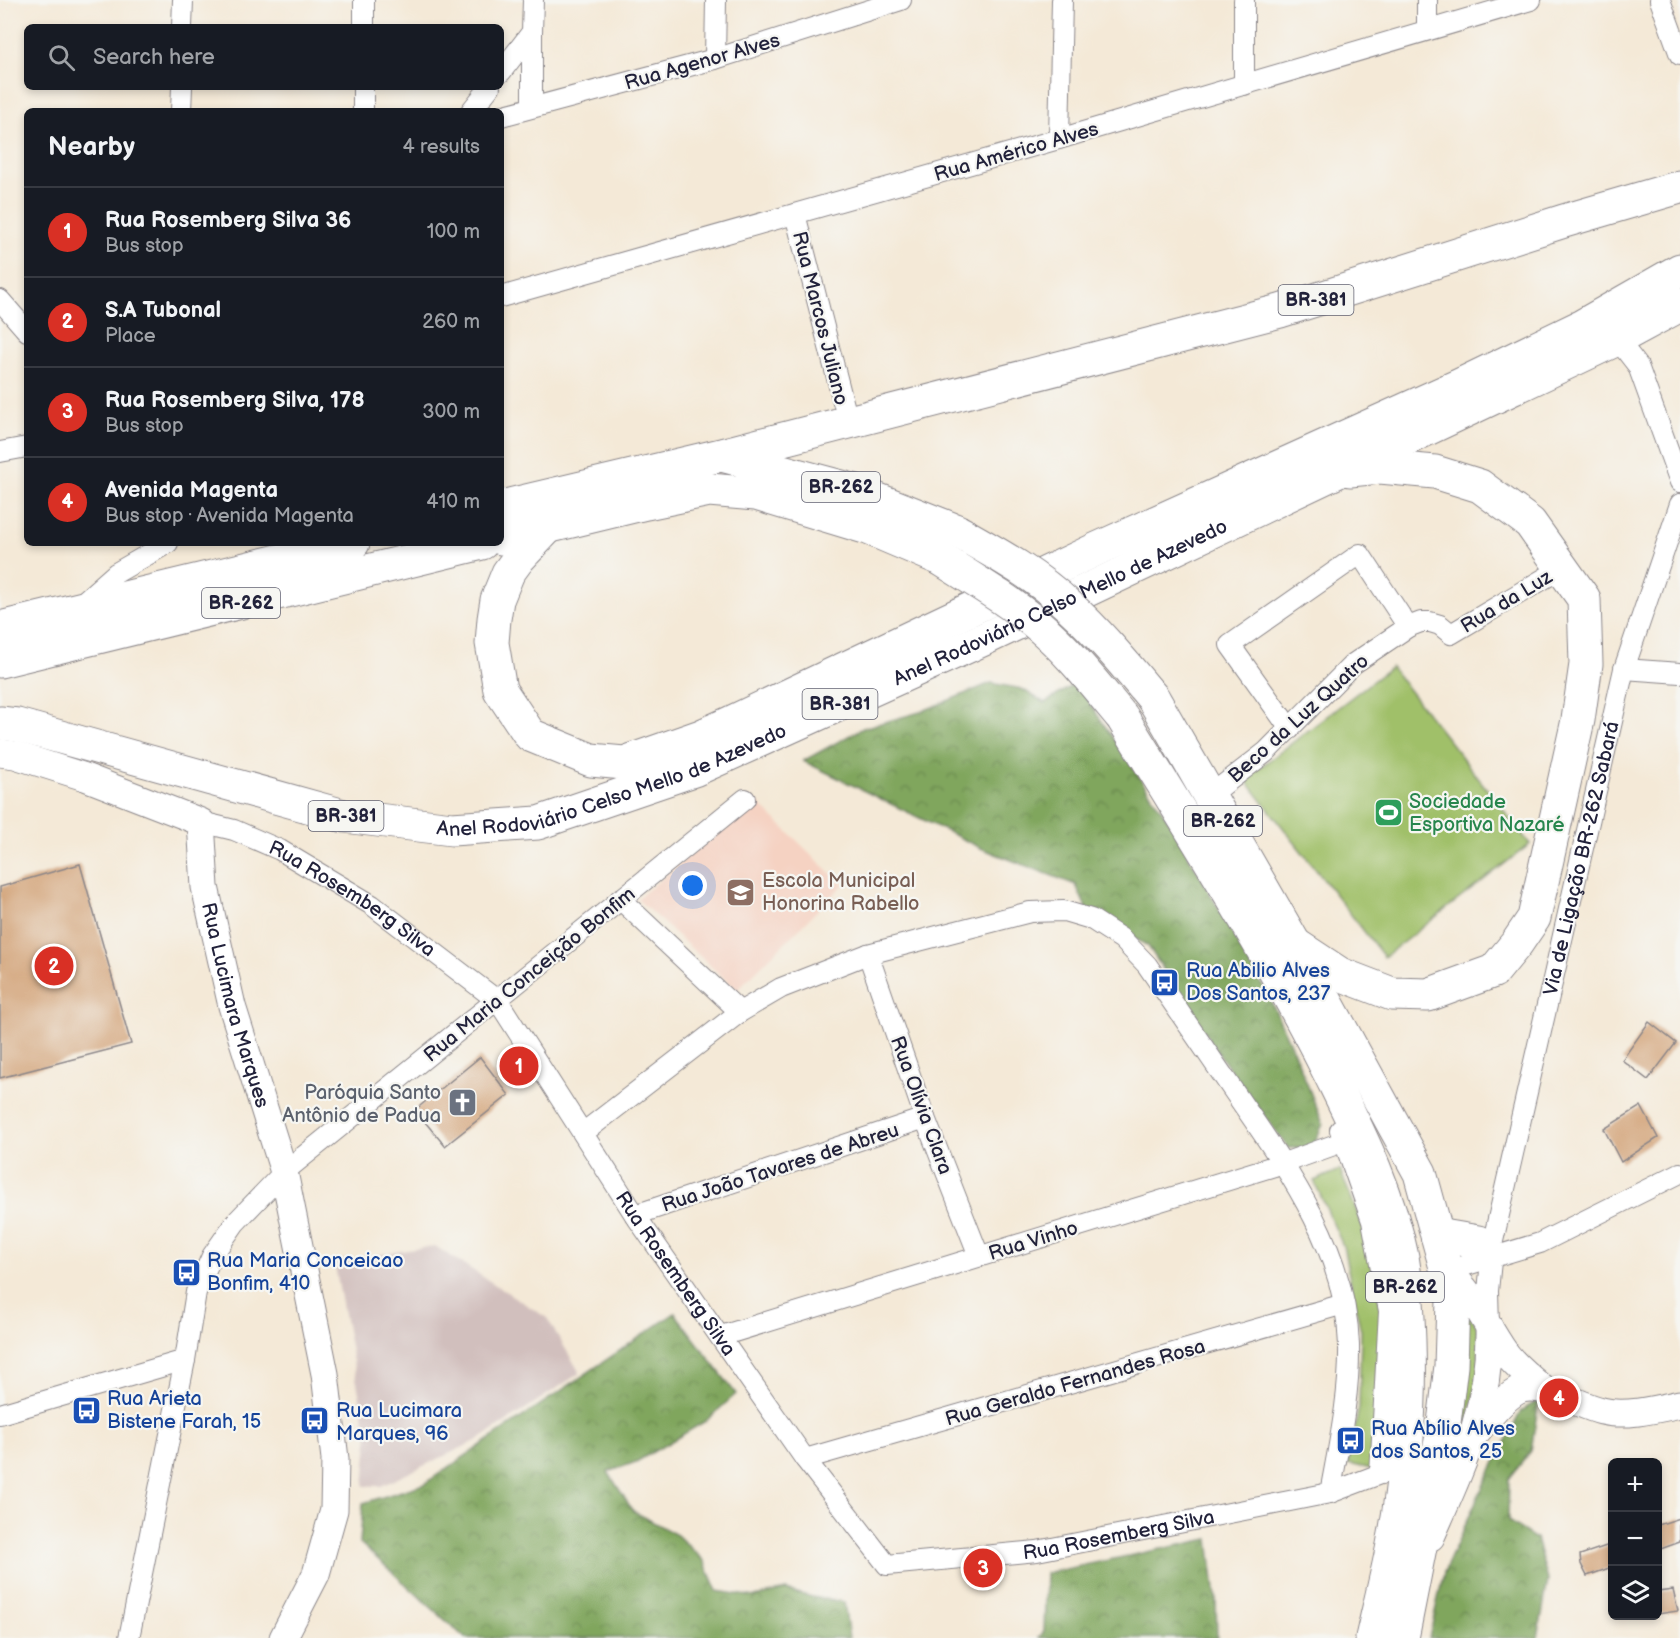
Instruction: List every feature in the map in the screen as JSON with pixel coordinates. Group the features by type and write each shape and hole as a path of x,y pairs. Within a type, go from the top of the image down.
{"highway":[{"name":"BR-381","path":"721,454 1280,311 1564,221 1680,187"},
{"path":"548,527 508,573 497,600 492,643 500,690 530,735 591,760 624,763 710,732 1097,549 1458,386 1582,326 1680,270"},
{"name":"Anel Rodoviário Celso Mello de Azevedo","path":"0,723 17,724 344,816 452,829 538,824 694,770 986,638 1617,339 1680,305"},
{"name":"BR-262","path":"504,506 721,454 856,491 957,531 1009,561 1067,604 1111,648 1153,698 1294,944 1420,1173 1447,1271 1453,1301 1451,1366 1443,1431 1402,1638"},
{"path":"1294,944 1340,974 1392,994 1428,995 1494,971 1517,944 1534,918 1578,720 1586,664 1584,598 1530,523 1480,486 1435,472 1380,466 1334,472"},
{"name":"BR-262","path":"504,537 709,490 756,494 868,528 941,560 989,589 1038,625 1082,669 1122,717 1241,912 1304,1021 1362,1138 1387,1197 1402,1258 1410,1374 1397,1462 1393,1545 1372,1638"},
{"name":"BR-262","path":"0,628 341,546"},
{"name":"BR-262","path":"0,661 470,546"},
{"path":"1437,1235 1484,1250"},
{"path":"1397,1462 1425,1352 1427,1281 1432,1276 1447,1271"}],"street":[{"path":"182,24 183,0"},
{"path":"364,0 364,24"},
{"path":"532,108 533,0"},
{"path":"715,59 716,0"},
{"path":"1059,139 1062,0"},
{"path":"1244,0 1244,85"},
{"path":"1427,0 1427,30"},
{"name":"Rua Américo Alves","path":"504,296 1059,139 1531,0"},
{"path":"1660,0 1680,55"},
{"name":"Rua Agenor Alves","path":"504,115 715,59 897,1"},
{"path":"504,68 532,32"},
{"path":"182,90 182,108"},
{"path":"363,90 363,108"},
{"path":"473,108 488,90"},
{"name":"Rua Marcos Juliano","path":"795,214 848,422"},
{"path":"0,300 24,328"},
{"path":"1617,339 1638,366 1680,482"},
{"path":"0,452 24,448"},
{"name":"Via de Ligação BR-262 Sabará","path":"1484,1250 1498,1217 1624,669 1680,504"},
{"path":"74,610 116,573 163,546"},
{"path":"1290,729 1230,645 1360,554 1408,627"},
{"name":"Rua da Luz","path":"1451,634 1562,568"},
{"name":"Beco da Luz Quatro","path":"1209,796 1243,771 1290,729 1353,664 1408,627 1421,621 1430,621 1440,625 1451,634"},
{"path":"1624,669 1680,673"},
{"name":"Rua Rosemberg Silva","path":"0,753 15,755 85,777 201,822 234,830 280,850 372,905 498,1000 635,1215 806,1459 887,1565 1037,1551 1330,1493 1397,1462"},
{"name":"Rua Maria Conceição Bonfim","path":"129,1638 185,1360 196,1292 212,1256 235,1223 284,1172 745,800"},
{"name":"Rua Lucimara Marques","path":"201,822 205,887 232,1006 284,1172 325,1374 335,1459 334,1510 316,1574 283,1638"},
{"path":"620,899 740,1012"},
{"path":"583,1133 740,1012 781,988 868,954 1030,912 1064,911 1091,919 1122,939 1147,965 1284,1163 1314,1216 1333,1259 1344,1304 1349,1344 1346,1408 1330,1493"},
{"name":"Rua Olívia Clara","path":"868,954 925,1118 979,1256"},
{"path":"1304,1021 1317,1074 1345,1141 1372,1221 1389,1311 1397,1462"},
{"name":"Rua João Tavares de Abreu","path":"635,1215 925,1118"},
{"name":"Rua Vinho","path":"721,1336 1284,1163 1345,1141"},
{"path":"1544,1390 1509,1358 1460,1281 1447,1271 1484,1250 1540,1243 1680,1173"},
{"path":"1417,1567 1474,1435 1490,1355 1484,1250"},
{"name":"Rua Geraldo Fernandes Rosa","path":"806,1459 1344,1304"},
{"path":"0,1414 185,1360"},
{"path":"1474,1435 1509,1396 1522,1389 1544,1390 1604,1412 1646,1412 1680,1404"}],"shaded area":[{"name":"Escola Municipal Honorina Rabello","path":"756,801 843,885 737,990 637,899"},
{"path":"435,1246 547,1318 580,1373 480,1439 381,1486 364,1486 368,1441 334,1261"}],"green space":[{"name":"Sociedade Esportiva Nazaré","path":"1391,667 1530,844 1384,957 1245,779"},
{"path":"991,683 1022,689 1045,703 1076,683 1169,821 1271,1001 1323,1124 1312,1148 1288,1148 1221,1057 1148,946 1087,910 1076,885 983,849 803,761 863,728 920,712"},
{"path":"1340,1170 1363,1227 1382,1312 1372,1469 1348,1464 1359,1407 1361,1331 1343,1246 1314,1181"},
{"path":"1455,1289 1478,1328 1479,1370 1465,1434 1448,1433"},
{"path":"675,1313 736,1394 706,1421 636,1462 608,1472 633,1511 677,1535 704,1561 717,1591 755,1597 786,1590 844,1602 849,1638 465,1638 360,1543 363,1503 424,1484"},
{"path":"1539,1400 1531,1451 1509,1479 1508,1521 1536,1539 1548,1580 1538,1638 1429,1638 1444,1572 1482,1488 1521,1411"},
{"path":"1209,1539 1216,1598 1217,1638 1039,1638 1044,1631 1046,1573"}],"building":[{"path":"80,864 131,1044 0,1078 0,887"},
{"path":"1649,1022 1676,1043 1648,1080 1622,1060"},
{"name":"Paróquia Santo Antônio de Padua","path":"480,1057 509,1095 445,1146 415,1110"},
{"path":"1641,1106 1658,1138 1621,1162 1604,1129"},
{"path":"1680,1518 1680,1542 1662,1549 1662,1524"},
{"path":"1608,1545 1608,1568 1587,1576 1581,1564 1580,1555"},
{"path":"1673,1590 1678,1611 1662,1613 1662,1591"}],"place":[{"name":"Sociedade Esportiva Nazaré","path":"1388,812"},
{"name":"Escola Municipal Honorina Rabello","path":"741,892"},
{"name":"S.A Tubonal","path":"54,966"},
{"name":"Rua Abilio Alves Dos Santos, 237","path":"1165,982"},
{"name":"Rua Rosemberg Silva 36","path":"519,1066"},
{"name":"Paróquia Santo Antônio de Padua","path":"462,1103"},
{"name":"Rua Maria Conceicao Bonfim, 410","path":"186,1272"},
{"name":"Avenida Magenta","path":"1559,1398"},
{"name":"Rua Arieta Bistene Farah, 15","path":"86,1410"},
{"name":"Rua Lucimara Marques, 96","path":"315,1421"},
{"name":"Rua Abílio Alves dos Santos, 25","path":"1350,1440"},
{"name":"Rua Rosemberg Silva, 178","path":"983,1568"}]}
